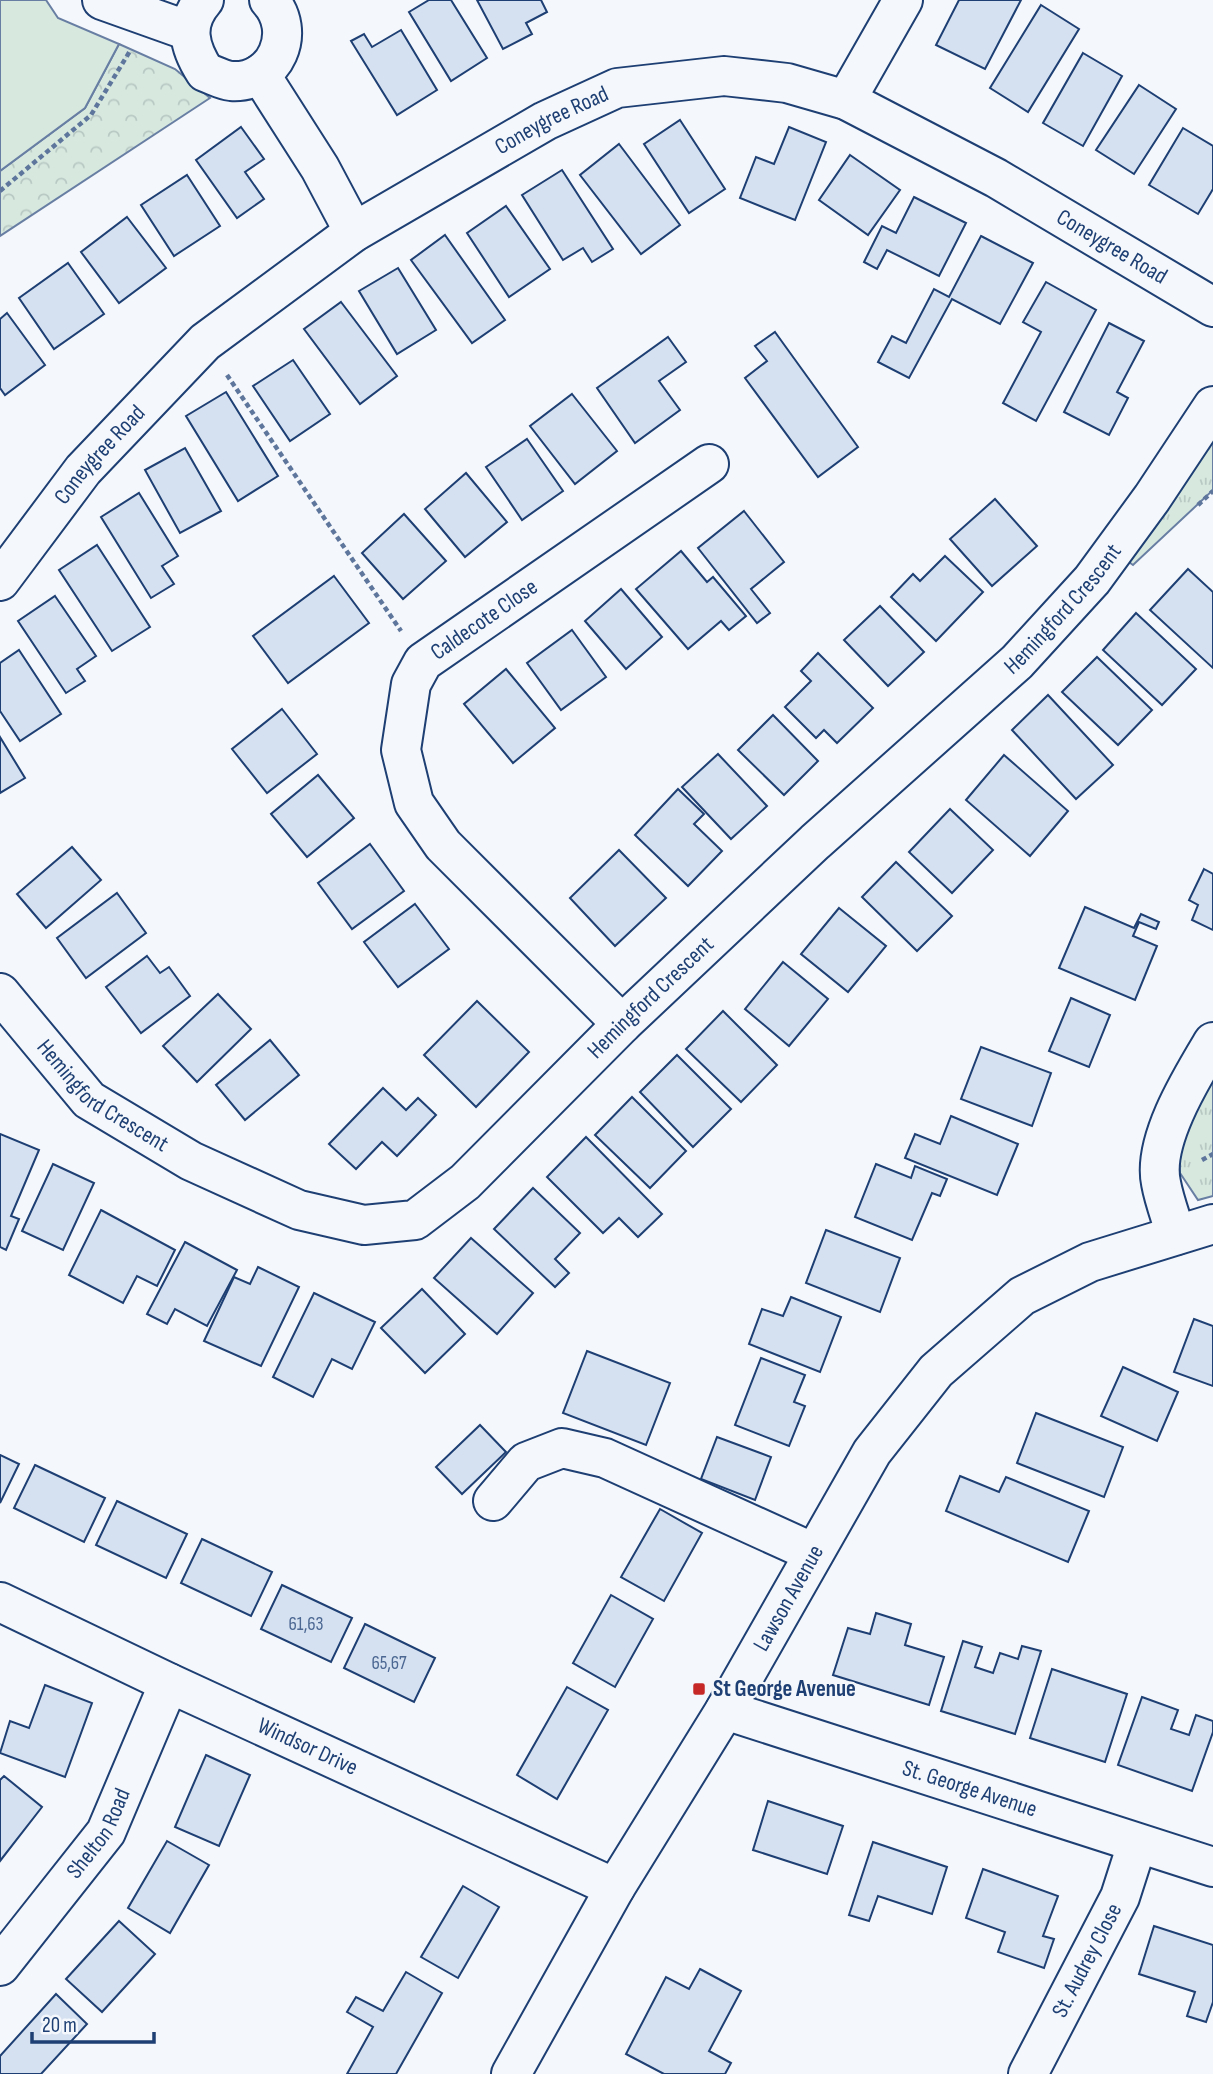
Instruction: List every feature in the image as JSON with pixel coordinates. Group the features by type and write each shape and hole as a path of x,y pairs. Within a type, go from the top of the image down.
{"street":[{"path":"102,0 150,19 196,16 190,43 205,72 233,81 260,74 281,50 284,38 282,22 269,0"},
{"path":"846,100 903,0"},
{"path":"260,74 296,130 354,232"},
{"name":"Coneygree Road","path":"0,581 83,470 205,342 354,232 545,121 617,88 724,76 787,83 846,100 996,178 1213,307"},
{"name":"Hemingford Crescent","path":"0,993 89,1100 191,1161 299,1210 365,1225 415,1220 465,1182 622,1024 815,842 1017,662 1092,580 1152,498 1213,407"},
{"name":"Caldecote Close","path":"622,1024 443,845 414,803 401,750 411,684 423,662 709,464"},
{"path":"1177,1235 1160,1181 1161,1150 1194,1074 1213,1042"},
{"name":"Lawson Avenue","path":"511,2074 615,1888 725,1710 872,1452 936,1371 1022,1296 1090,1262 1213,1224"},
{"path":"493,1501 526,1462 562,1448 605,1458 814,1553"},
{"name":"Windsor Drive","path":"0,1602 169,1683 615,1888"},
{"name":"Shelton Road","path":"0,1966 106,1832 169,1683"},
{"name":"St. George Avenue","path":"725,1710 1213,1867"},
{"name":"St. Audrey Close","path":"1028,2074 1121,1897 1137,1844"}],"path":[{"path":"0,191 91,115 150,19"},
{"path":"205,342 423,662"}],"green space":[{"path":"0,0 46,0 58,18 119,44 85,108 0,171"},
{"path":"119,44 175,69 210,98 0,236 0,171 85,108"},
{"path":"1213,422 1213,490 1133,565 1121,556"},
{"path":"1213,1063 1213,1196 1198,1200 1180,1173 1179,1147"}],"building":[{"path":"429,0 451,0 487,58 451,81 409,12"},
{"path":"477,0 541,0 547,12 526,23 532,34 503,49"},
{"path":"959,0 1021,0 985,69 936,45"},
{"path":"1041,5 1079,29 1028,112 990,88"},
{"path":"401,30 437,90 397,115 351,41 364,34 372,47"},
{"path":"1083,53 1122,76 1083,146 1043,123"},
{"path":"1139,85 1176,109 1134,174 1096,150"},
{"path":"680,120 725,189 689,213 644,144"},
{"path":"241,127 264,159 245,172 264,199 237,218 196,160"},
{"path":"789,127 826,142 795,220 740,198 756,157 774,164"},
{"path":"1183,128 1213,146 1213,189 1198,214 1149,185"},
{"path":"619,144 680,225 641,254 580,175"},
{"path":"850,155 900,190 868,235 819,200"},
{"path":"562,170 613,249 592,262 583,248 563,260 522,195"},
{"path":"187,175 220,226 174,256 141,205"},
{"path":"914,197 966,223 939,276 887,250 877,269 864,262 882,226 896,233"},
{"path":"506,206 550,269 509,297 467,233"},
{"path":"127,217 166,268 119,303 81,252"},
{"path":"445,235 505,320 472,343 411,260"},
{"path":"981,236 1033,263 1000,324 952,299 909,378 878,362 892,336 906,343 934,289 949,297"},
{"path":"68,263 104,314 54,349 19,298"},
{"path":"398,268 436,330 397,354 359,291"},
{"path":"1046,282 1096,310 1036,421 1003,403 1041,332 1023,322"},
{"path":"341,302 397,376 360,404 304,329"},
{"path":"7,313 45,365 5,395 0,388 0,319"},
{"path":"1109,323 1144,341 1117,392 1128,398 1109,435 1064,412"},
{"path":"775,332 858,447 818,477 745,378 767,361 755,346"},
{"path":"668,337 686,362 659,381 680,410 635,443 597,388"},
{"path":"293,360 330,414 290,441 253,386"},
{"path":"226,392 278,476 238,501 186,416"},
{"path":"572,394 617,451 575,484 530,426"},
{"path":"527,439 563,491 522,520 486,467"},
{"path":"185,448 221,511 180,533 145,470"},
{"path":"466,473 507,522 465,557 425,509"},
{"path":"139,493 178,556 162,566 174,584 151,598 101,517"},
{"path":"995,499 1037,546 992,586 950,539"},
{"path":"744,511 784,562 751,589 770,613 757,623 698,548"},
{"path":"404,514 446,561 403,599 362,553"},
{"path":"97,545 150,627 112,651 59,570"},
{"path":"681,551 707,582 713,577 746,616 729,630 721,621 688,649 636,589"},
{"path":"945,556 983,592 936,641 891,597 913,574 920,581"},
{"path":"1188,569 1213,592 1213,668 1150,610"},
{"path":"334,576 369,623 288,683 253,636"},
{"path":"621,589 662,637 626,669 585,621"},
{"path":"55,596 96,656 77,669 85,681 66,693 18,621"},
{"path":"880,606 924,652 888,686 844,640"},
{"path":"1136,613 1196,669 1162,705 1103,650"},
{"path":"572,630 606,677 561,710 527,663"},
{"path":"19,650 61,714 20,741 0,711 0,663"},
{"path":"818,653 873,708 837,743 824,730 816,738 785,707 811,681 801,671"},
{"path":"1097,657 1152,710 1118,745 1062,692"},
{"path":"506,669 555,728 513,763 464,704"},
{"path":"1048,695 1113,765 1076,799 1012,730"},
{"path":"282,709 317,754 267,793 232,749"},
{"path":"773,715 818,761 784,795 738,750"},
{"path":"0,737 25,778 0,793"},
{"path":"718,754 767,806 731,839 682,787"},
{"path":"1004,755 1068,811 1030,856 966,800"},
{"path":"318,775 354,818 307,857 271,814"},
{"path":"678,789 704,814 694,824 722,851 688,886 635,835"},
{"path":"950,809 993,850 952,893 909,852"},
{"path":"370,844 404,891 352,929 318,883"},
{"path":"72,847 101,880 46,928 17,894"},
{"path":"619,850 666,898 615,946 570,898"},
{"path":"896,862 952,916 917,951 862,897"},
{"path":"1204,869 1213,874 1213,930 1192,920 1198,905 1189,900"},
{"path":"117,893 146,933 86,978 57,938"},
{"path":"415,904 449,949 398,987 364,942"},
{"path":"1085,907 1134,928 1141,914 1159,922 1156,929 1139,922 1133,936 1157,946 1135,1000 1059,968"},
{"path":"839,908 886,946 848,992 801,954"},
{"path":"147,956 160,973 169,967 190,996 141,1033 106,987"},
{"path":"783,962 828,999 789,1046 745,1009"},
{"path":"218,994 251,1029 197,1082 163,1046"},
{"path":"1071,998 1110,1015 1089,1067 1049,1051"},
{"path":"477,1001 529,1052 476,1107 424,1055"},
{"path":"723,1011 777,1065 741,1102 686,1049"},
{"path":"270,1040 299,1075 245,1120 216,1085"},
{"path":"981,1047 1051,1073 1032,1126 961,1099"},
{"path":"677,1055 731,1109 693,1147 640,1092"},
{"path":"383,1088 406,1110 418,1098 436,1115 397,1156 382,1142 356,1169 329,1144"},
{"path":"632,1097 686,1151 650,1188 595,1135"},
{"path":"951,1116 1018,1144 997,1195 905,1158 915,1134 940,1144"},
{"path":"0,1134 39,1150 11,1216 19,1219 6,1250 0,1247"},
{"path":"586,1137 662,1214 638,1237 619,1218 603,1233 547,1177"},
{"path":"53,1164 94,1183 63,1250 22,1231"},
{"path":"876,1164 911,1178 915,1166 947,1179 940,1196 932,1193 912,1240 855,1217"},
{"path":"533,1188 580,1233 555,1259 569,1273 555,1287 494,1229"},
{"path":"101,1210 175,1250 157,1286 137,1276 123,1303 69,1275"},
{"path":"826,1230 900,1258 880,1312 806,1283"},
{"path":"471,1238 533,1293 497,1334 434,1278"},
{"path":"185,1242 237,1270 207,1326 175,1309 167,1324 147,1314"},
{"path":"258,1267 299,1287 261,1366 204,1341 234,1277 250,1284"},
{"path":"422,1289 465,1334 425,1373 381,1328"},
{"path":"314,1293 375,1322 352,1369 332,1359 313,1397 273,1377"},
{"path":"791,1297 841,1317 820,1372 749,1344 762,1309 783,1316"},
{"path":"1194,1319 1213,1326 1213,1386 1174,1372"},
{"path":"587,1351 670,1383 646,1445 563,1413"},
{"path":"761,1358 805,1375 794,1402 805,1406 789,1446 735,1425"},
{"path":"1123,1367 1178,1392 1157,1441 1101,1416"},
{"path":"1036,1413 1123,1447 1104,1497 1017,1463"},
{"path":"480,1425 506,1452 462,1494 436,1467"},
{"path":"717,1437 771,1457 755,1500 701,1479"},
{"path":"0,1455 19,1464 0,1503"},
{"path":"35,1465 105,1498 84,1542 14,1508"},
{"path":"960,1476 999,1492 1006,1477 1089,1511 1068,1562 946,1511"},
{"path":"117,1501 187,1534 166,1578 96,1545"},
{"path":"660,1509 702,1533 664,1601 621,1577"},
{"path":"202,1539 272,1572 251,1616 181,1583"},
{"path":"282,1585 352,1618 331,1662 261,1629"},
{"path":"611,1595 653,1619 615,1687 573,1663"},
{"path":"876,1613 911,1624 905,1645 944,1657 929,1705 833,1675 848,1628 870,1634"},
{"path":"365,1624 435,1658 414,1702 344,1668"},
{"path":"963,1641 982,1647 975,1667 993,1673 1000,1653 1018,1659 1022,1646 1041,1651 1015,1734 941,1711"},
{"path":"1052,1669 1127,1694 1105,1762 1030,1738"},
{"path":"45,1685 92,1703 65,1777 0,1753 10,1721 29,1728"},
{"path":"567,1687 608,1710 557,1799 517,1775"},
{"path":"1142,1697 1178,1710 1171,1729 1189,1735 1196,1715 1213,1721 1213,1732 1192,1791 1118,1765"},
{"path":"206,1755 250,1775 219,1846 175,1827"},
{"path":"4,1776 42,1807 0,1861 0,1780"},
{"path":"768,1801 843,1826 827,1874 753,1850"},
{"path":"167,1841 209,1865 170,1933 128,1908"},
{"path":"873,1842 947,1867 932,1914 878,1896 869,1921 849,1915"},
{"path":"983,1869 1058,1896 1043,1936 1054,1939 1044,1968 998,1952 1005,1932 966,1918"},
{"path":"463,1886 499,1907 458,1978 421,1957"},
{"path":"119,1921 155,1954 102,2012 66,1979"},
{"path":"1154,1926 1213,1945 1213,2002 1206,2022 1187,2016 1195,1992 1139,1974"},
{"path":"700,1969 741,1991 709,2051 731,2063 725,2074 664,2074 626,2054 666,1977 689,1989"},
{"path":"406,1972 442,1993 396,2074 347,2074 373,2027 347,2012 356,1997 383,2011"},
{"path":"56,1994 87,2024 41,2074 0,2074 0,2056"}],"place":[{"name":"St George Avenue","path":"699,1689"}]}
